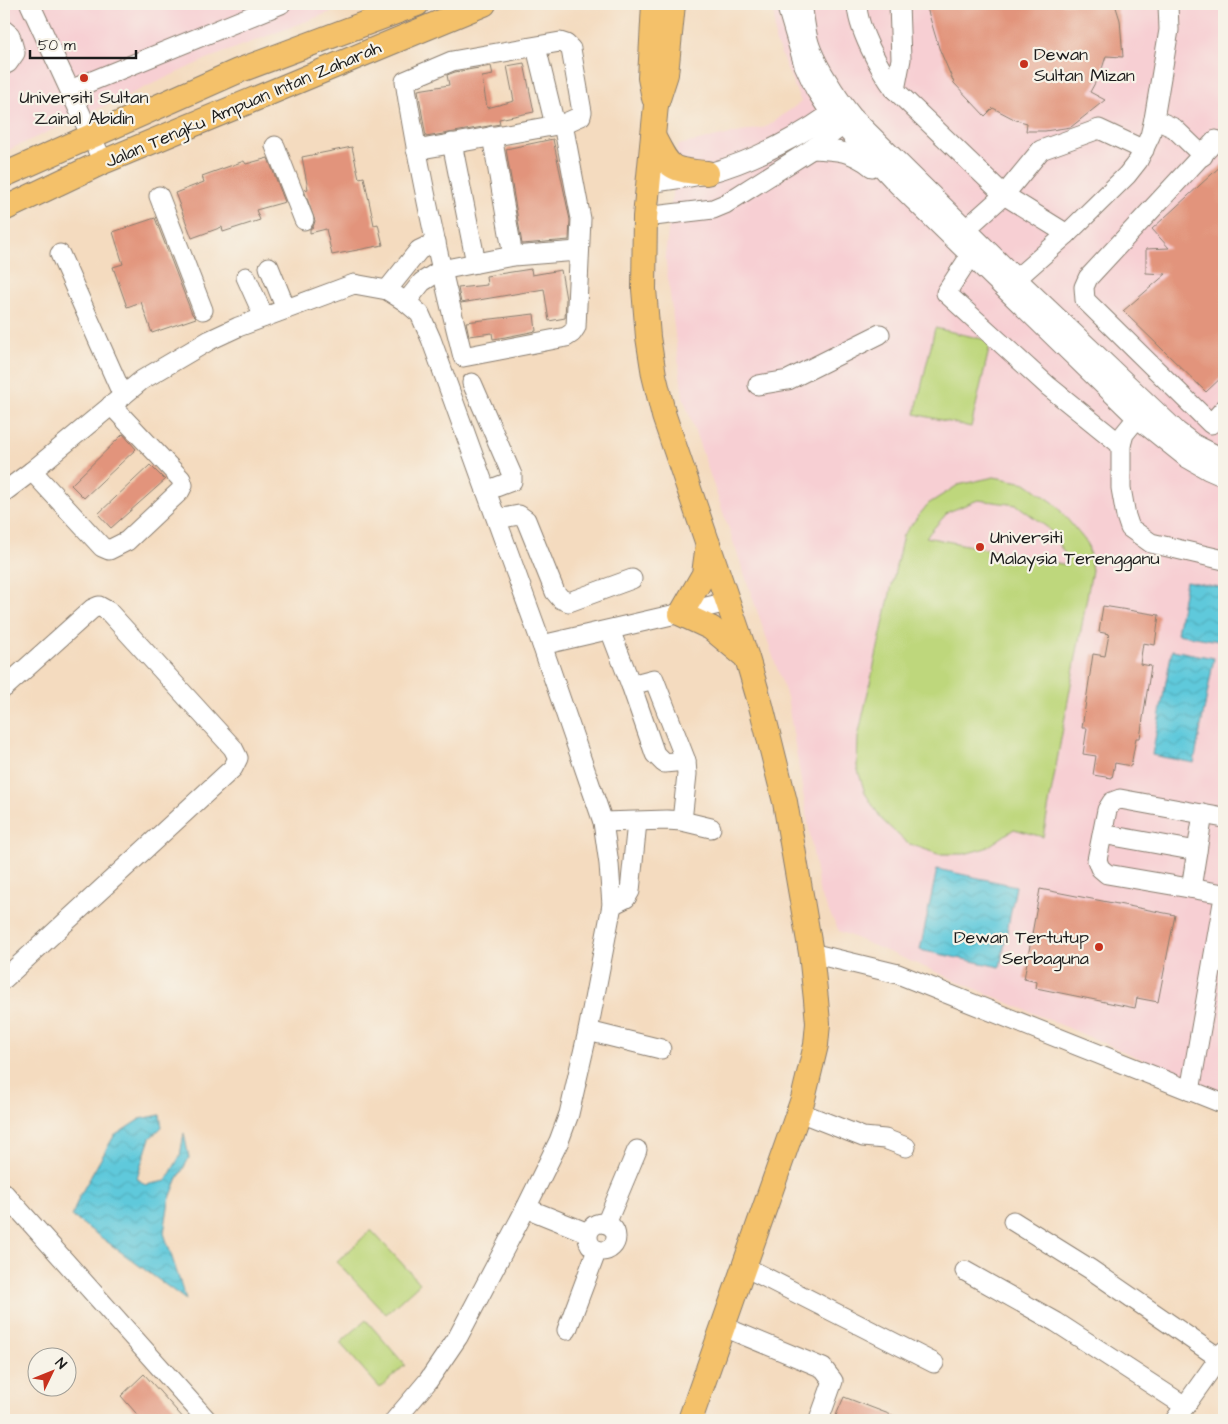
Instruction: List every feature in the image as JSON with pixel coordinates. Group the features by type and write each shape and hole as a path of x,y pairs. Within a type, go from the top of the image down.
{"main road":[{"name":"Jalan Tengku Ampuan Intan Zaharah","path":"4,175 238,71 417,4"},
{"name":"Jalan Tengku Ampuan Intan Zaharah","path":"4,209 103,162 484,4"},
{"path":"636,4 652,38"},
{"path":"654,4 650,78 656,105"},
{"path":"673,4 666,74 656,105 645,217 644,289 648,337 654,375 664,416 708,541 761,706 784,802 811,954 818,1023 816,1045 799,1112 690,1420"},
{"path":"653,136 669,164 682,171 707,173"},
{"path":"708,541 704,574 681,614 712,628 747,658"}],"street":[{"path":"30,4 103,162"},
{"path":"70,90 281,4"},
{"path":"786,4 804,65 811,109 804,125 792,139"},
{"path":"802,4 808,41 842,115 898,185 970,256 1011,284 1177,431 1194,444 1224,459"},
{"path":"857,4 863,29 884,75 895,90 1004,194 1067,234"},
{"path":"895,90 901,59 899,4"},
{"path":"1011,284 1067,234 1138,162 1150,136 1154,119 1169,30 1168,4"},
{"path":"4,30 10,35 15,52 8,63 4,65"},
{"path":"416,150 559,124 578,119 582,112 571,49 566,44 560,42 536,46 452,61 405,81 416,150 441,270 463,356 566,337 572,333 576,327 578,250 581,219 559,124 536,46"},
{"path":"804,65 816,89 966,229 1011,284 1137,418 1187,458 1224,477"},
{"path":"648,183 707,173 731,166 842,115"},
{"path":"645,217 713,209 726,204 812,149 842,115"},
{"path":"1154,119 1174,128 1203,156"},
{"path":"966,229 1004,194 1041,150 1099,129 1144,150"},
{"path":"492,136 513,256"},
{"path":"1211,424 1085,300 1084,287 1088,278 1216,140"},
{"path":"452,143 476,263"},
{"path":"275,146 304,220"},
{"path":"812,149 837,150 850,154 865,161 898,185"},
{"path":"731,166 744,193"},
{"path":"159,196 203,310"},
{"path":"387,290 419,250 436,242"},
{"path":"406,302 422,282 441,270 513,256 578,250"},
{"path":"32,471 102,547 109,550 127,541 180,491 183,485 117,400 60,254"},
{"path":"970,256 946,294 1048,386 1121,445"},
{"path":"269,268 286,309"},
{"path":"246,277 264,318"},
{"path":"4,492 142,380 210,340 354,284 387,290 406,302 420,314 431,339 542,645 603,822 612,905 588,1031 569,1114 559,1141 458,1337 428,1381 394,1420"},
{"path":"758,386 788,380 880,334"},
{"path":"472,383 512,475 512,481 486,491"},
{"path":"1194,444 1224,409"},
{"path":"1137,418 1124,434 1121,445 1120,483 1130,528 1151,543 1224,560"},
{"path":"497,519 519,516 526,520 555,592 561,599 569,602 632,579"},
{"path":"542,645 728,602"},
{"path":"4,688 92,609 99,606 108,610 233,748 238,758 233,768 4,979"},
{"path":"610,630 655,754 664,763 686,761"},
{"path":"631,685 654,679 686,761 687,774 682,821"},
{"path":"1190,1091 1222,922 1224,895 1107,874 1100,868 1097,860 1107,810 1112,802 1120,799 1224,818"},
{"path":"1191,888 1203,814"},
{"path":"603,822 667,820 682,821 710,828"},
{"path":"612,905 626,898 630,891 637,822"},
{"path":"1102,834 1197,851"},
{"path":"811,954 898,974 1224,1104"},
{"path":"588,1031 661,1049"},
{"path":"799,1112 863,1137 885,1139 906,1147"},
{"path":"606,1224 637,1150"},
{"path":"4,1193 207,1420"},
{"path":"526,1208 588,1233"},
{"path":"965,1271 1056,1322 1180,1413 1222,1354 1013,1221"},
{"path":"606,1224 614,1231 615,1242 608,1250 597,1250 589,1243 588,1233 595,1225 606,1224"},
{"path":"567,1330 597,1250"},
{"path":"745,1267 934,1363"},
{"path":"724,1327 823,1368 833,1381 819,1420"}],"shaded area":[{"name":"Universiti Sultan Zainal Abidin","path":"4,4 352,4 207,59 4,152"},
{"name":"Universiti Malaysia Terengganu","path":"774,4 1224,4 1224,1094 839,931 820,895 787,697 683,397 665,256 678,145 766,127 801,102 775,40"}],"green space":[{"path":"935,328 991,341 971,427 915,414"},
{"path":"994,477 1026,483 1054,503 1088,544 1092,570 1043,837 1014,829 986,848 964,854 938,854 907,843 882,820 865,793 857,767 858,737 903,535 928,504 958,485","holes":["978,500 1017,505 1048,528 1065,554 1067,565 926,537 948,512"]},
{"path":"371,1230 420,1283 386,1314 337,1262"},
{"path":"366,1320 405,1365 380,1388 340,1343"}],"water":[{"path":"1186,581 1224,588 1224,609 1219,641 1177,634"},
{"path":"1172,650 1214,658 1194,763 1152,755"},
{"path":"937,869 1016,886 1000,967 920,950"},
{"path":"160,1115 162,1127 150,1138 137,1178 145,1185 166,1181 180,1156 184,1133 189,1158 177,1180 169,1201 164,1233 186,1300 72,1216 79,1197 114,1136 140,1119"}],"building":[{"name":"Dewan Sultan Mizan","path":"944,4 1115,4 1120,20 1123,57 1106,56 1101,72 1090,92 1105,100 1071,127 1045,131 1026,131 1027,123 1016,120 993,108 985,116 954,83 939,48 927,8"},
{"path":"524,63 534,112 499,119 500,124 426,137 418,90 449,85 447,75 455,72 491,66 493,75 482,77 487,108 514,101 507,66"},
{"path":"553,139 570,220 569,240 522,244 506,149"},
{"path":"352,147 359,178 364,177 374,225 378,224 383,245 332,255 326,229 310,233 310,229 315,221 304,190 308,189 302,157"},
{"path":"268,158 285,202 256,210 260,220 223,232 222,227 192,238 175,193 204,182 202,176 244,161 246,164"},
{"path":"1224,163 1224,375 1206,392 1123,311 1166,274 1146,273 1146,249 1169,248 1152,229"},
{"path":"155,218 192,314 196,318 152,333 141,302 127,307 113,267 123,264 113,232"},
{"path":"531,269 532,275 561,270 566,299 565,318 549,321 544,289 461,303 458,288 487,285 486,276"},
{"path":"534,314 536,331 493,339 492,333 469,336 466,322"},
{"path":"123,434 136,449 84,498 71,485"},
{"path":"150,465 165,480 111,528 98,514"},
{"path":"1103,606 1159,615 1155,645 1143,643 1140,664 1151,666 1140,738 1136,738 1131,766 1115,763 1112,778 1093,775 1096,756 1083,754 1087,728 1082,728 1093,654 1105,656 1109,634 1099,632"},
{"name":"Dewan Tertutup Serbaguna","path":"1040,889 1175,915 1158,1002 1137,998 1135,1008 1036,988 1037,982 1024,979"},
{"path":"144,1374 185,1420 142,1420 121,1396"},
{"path":"844,1397 902,1419 902,1420 834,1420"}],"place":[{"name":"Dewan Sultan Mizan","path":"1024,64"},
{"name":"Universiti Sultan Zainal Abidin","path":"84,78"},
{"name":"Universiti Malaysia Terengganu","path":"980,547"},
{"name":"Dewan Tertutup Serbaguna","path":"1099,947"}]}
